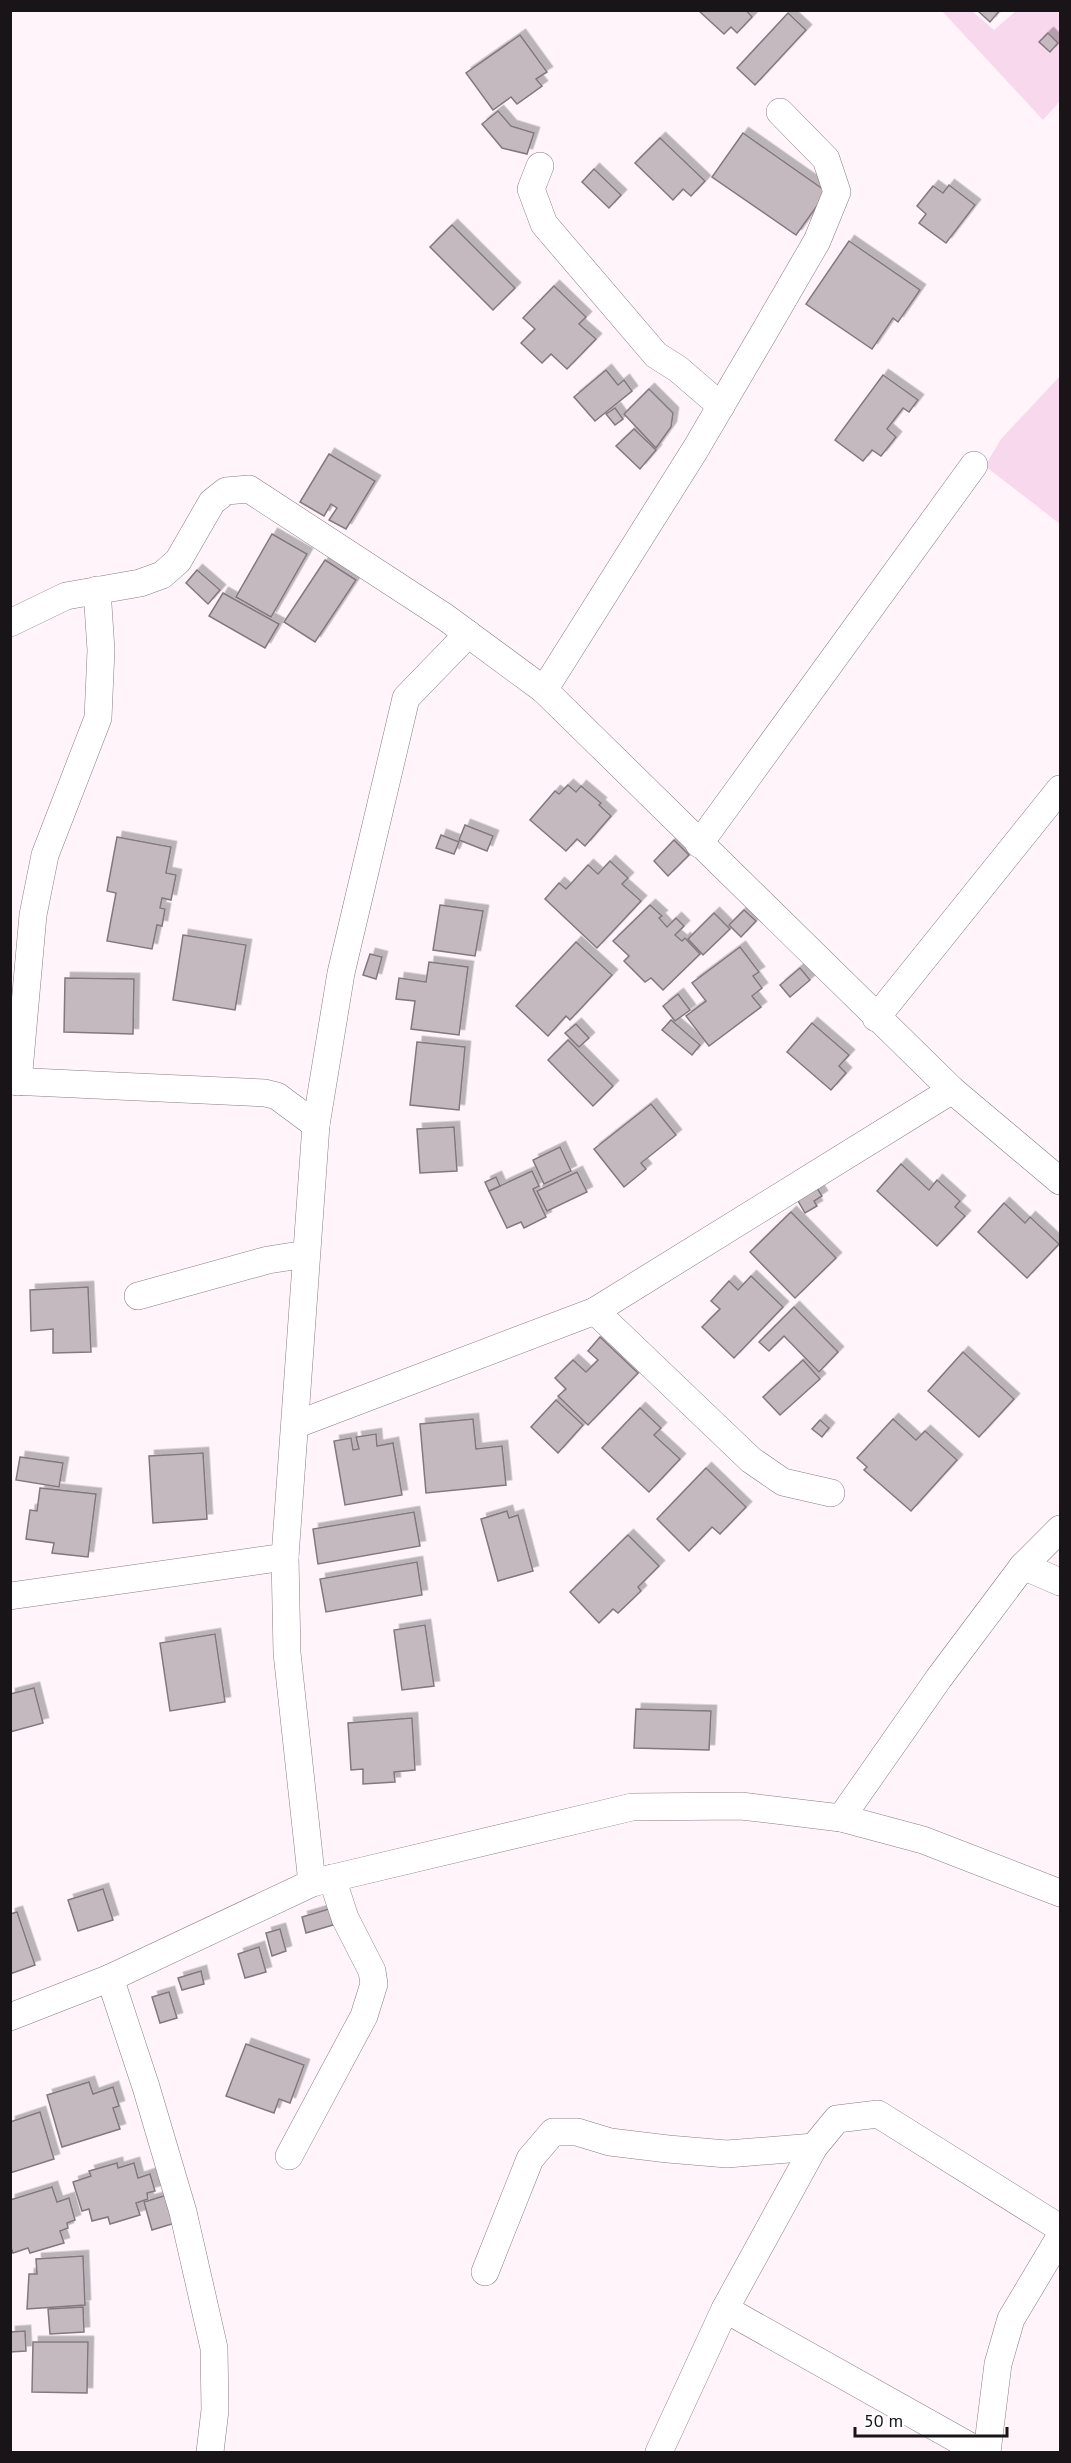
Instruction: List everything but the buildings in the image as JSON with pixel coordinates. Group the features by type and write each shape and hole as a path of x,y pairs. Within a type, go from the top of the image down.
{"street":[{"path":"544,690 721,406 817,242 837,192 826,159 780,112"},
{"path":"540,166 531,189 544,224 656,355 678,369 721,406"},
{"path":"699,844 974,465"},
{"path":"10,623 66,596 140,583 162,575 178,561 212,502 226,491 249,489 468,634 544,690 876,1018 952,1090 1060,1181"},
{"path":"97,590 100,650 98,718 45,855 33,915 14,1081 265,1093 277,1096 316,1125"},
{"path":"289,2156 364,2016 374,1984 372,1971 345,1918 322,1880 287,1653 285,1557 316,1125 341,973 406,698 468,634"},
{"path":"876,1018 1060,789"},
{"path":"295,1425 595,1311 952,1090"},
{"path":"138,1296 267,1260 306,1254"},
{"path":"595,1311 752,1460 783,1482 831,1494"},
{"path":"841,1818 939,1678 1023,1566 1060,1529"},
{"path":"10,1596 285,1557"},
{"path":"1023,1566 1060,1582"},
{"path":"10,2017 110,1978 322,1880 633,1807 741,1806 841,1818 923,1840 1060,1893"},
{"path":"110,1978 146,2087 183,2212 213,2348 215,2410 210,2452"},
{"path":"659,2452 725,2309 814,2147 837,2119 878,2114 1060,2228"},
{"path":"485,2272 530,2159 553,2132 577,2132 610,2142 668,2150 727,2154 814,2147"},
{"path":"987,2452 998,2364 1011,2319 1060,2237"},
{"path":"725,2309 980,2452"}],"shaded area":[{"path":"942,11 972,11 994,30 1016,11 1060,11 1060,101 1043,120"},
{"path":"1060,376 1060,524 985,466 1001,439"}]}
